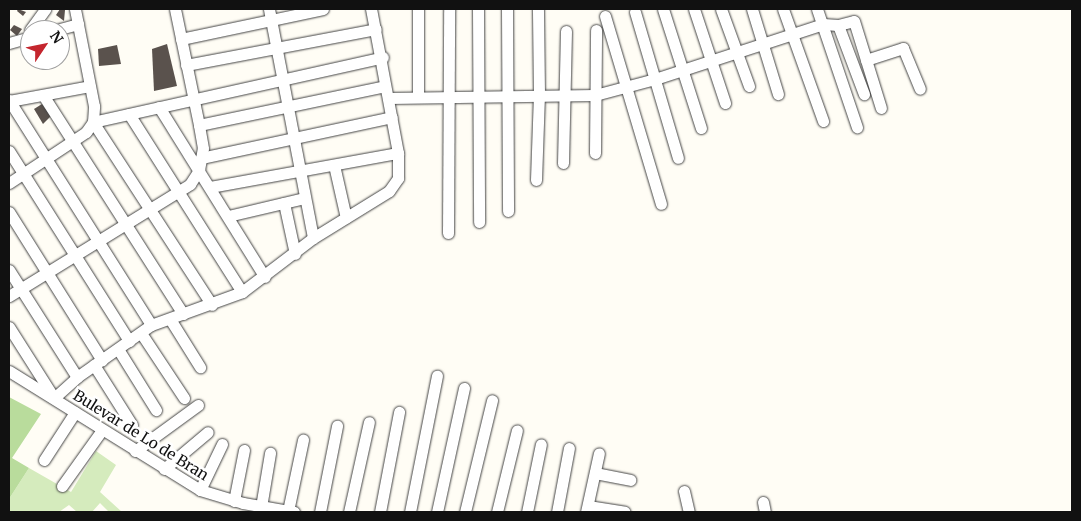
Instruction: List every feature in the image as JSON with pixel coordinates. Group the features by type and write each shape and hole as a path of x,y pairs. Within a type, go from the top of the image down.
{"street":[{"path":"37,20 44,9"},
{"path":"74,9 90,86 93,122 212,304"},
{"path":"9,296 190,184 199,170 201,158 199,125 176,9"},
{"path":"181,39 270,14 323,9"},
{"path":"9,327 54,398 77,377 151,325 242,292 265,277 313,238 389,191 398,178 398,153 389,98 385,86 383,57 371,9"},
{"path":"418,9 418,97"},
{"path":"448,233 449,9"},
{"path":"478,9 479,222"},
{"path":"507,9 508,211"},
{"path":"536,180 539,94 538,9"},
{"path":"663,9 701,128"},
{"path":"694,9 709,61 725,103"},
{"path":"721,9 749,86"},
{"path":"752,9 778,94"},
{"path":"783,9 823,121"},
{"path":"817,9 857,127"},
{"path":"635,12 678,158"},
{"path":"270,14 313,238"},
{"path":"605,16 661,204"},
{"path":"389,98 449,98 539,94 595,95 655,79 682,68 793,35 823,24 838,25 854,21 881,108"},
{"path":"70,26 78,24"},
{"path":"838,25 864,94"},
{"path":"186,65 376,29"},
{"path":"595,153 596,30"},
{"path":"563,163 566,31"},
{"path":"866,60 903,48 920,89"},
{"path":"9,182 86,132 93,122 383,57"},
{"path":"90,86 9,100 151,325"},
{"path":"199,125 385,86"},
{"path":"43,94 183,314"},
{"path":"159,107 265,277"},
{"path":"128,114 242,292"},
{"path":"201,158 392,117"},
{"path":"9,151 129,341"},
{"path":"210,188 398,153"},
{"path":"334,165 346,218"},
{"path":"228,216 305,198"},
{"path":"284,203 295,254"},
{"path":"9,212 47,273 132,425"},
{"path":"9,270 77,377"},
{"path":"170,319 200,367"},
{"path":"141,333 184,398"},
{"path":"118,350 156,410"},
{"name":"Bulevar de Lo de Bran","path":"9,371 200,490 234,501 286,511"},
{"path":"410,512 437,376"},
{"path":"437,512 464,388"},
{"path":"465,512 492,400"},
{"path":"135,451 198,405"},
{"path":"44,460 75,412"},
{"path":"380,512 399,412"},
{"path":"349,512 368,422"},
{"path":"320,512 337,426"},
{"path":"62,486 102,430"},
{"path":"497,512 517,430"},
{"path":"164,469 208,432"},
{"path":"286,511 303,440"},
{"path":"200,490 222,444"},
{"path":"527,512 541,444"},
{"path":"557,512 569,448"},
{"path":"234,501 244,450"},
{"path":"261,506 270,453"},
{"path":"599,453 587,509 625,512"},
{"path":"595,473 630,480"},
{"path":"684,491 689,512"}],"green space":[{"path":"9,397 41,414 12,458 29,468 9,499"},
{"path":"96,451 116,465 100,492 122,512 109,512 100,503 92,512 77,512 69,505 59,512 9,512 9,499 29,468 71,492"}],"building":[{"path":"18,9 26,12 23,16 17,11"},
{"path":"60,9 65,10 64,20 56,15"},
{"path":"14,25 20,28 17,36 10,30"},
{"path":"167,44 177,86 154,91 152,49"},
{"path":"117,45 121,64 99,66 98,49"},
{"path":"42,104 51,116 43,124 34,109"}]}
